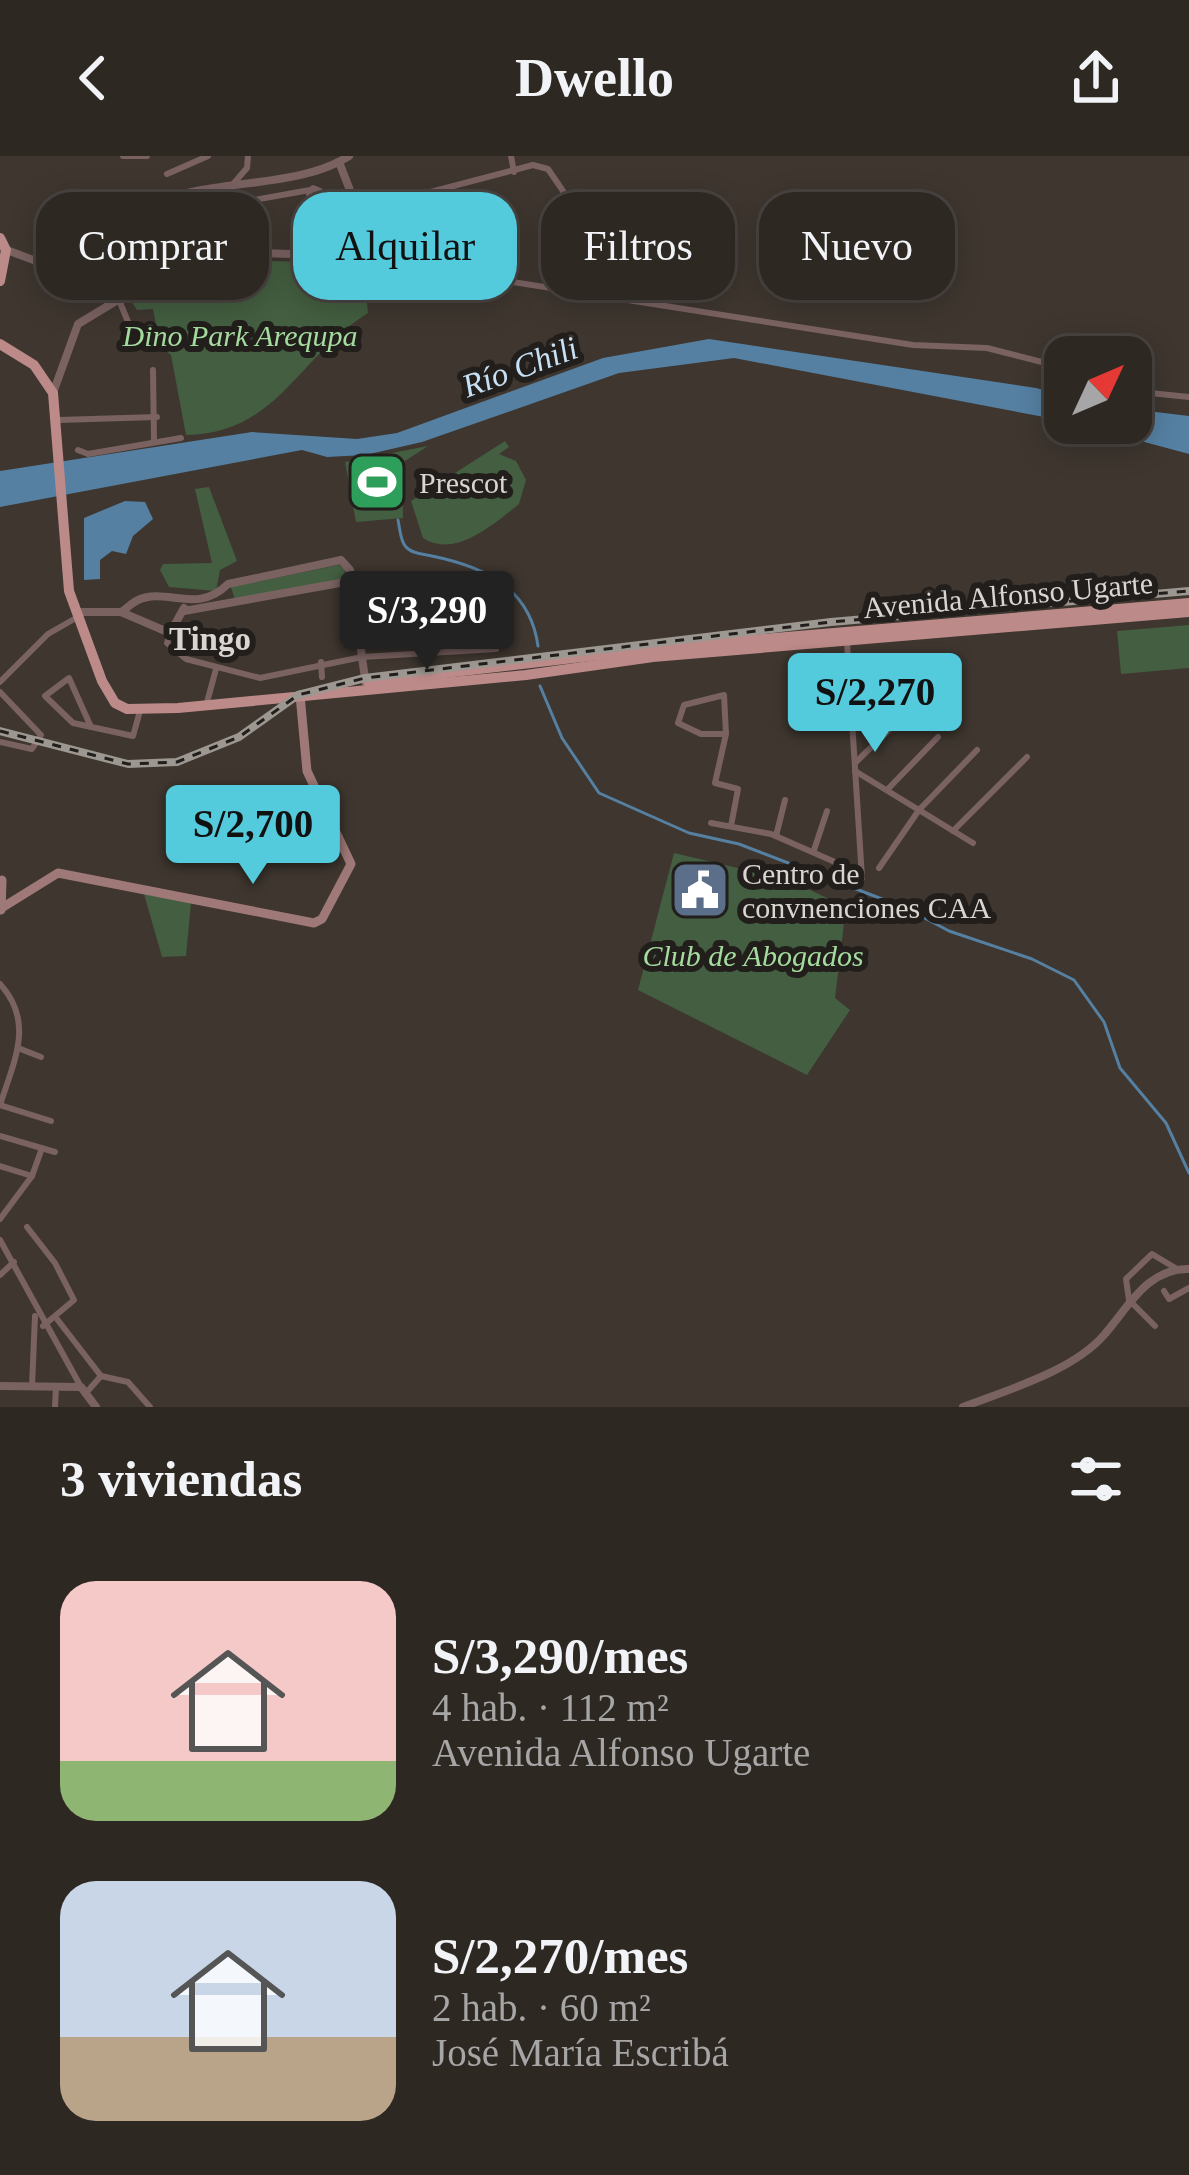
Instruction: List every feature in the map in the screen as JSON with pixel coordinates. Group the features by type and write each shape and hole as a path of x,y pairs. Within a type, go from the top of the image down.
{"main road":[{"path":"0,281 3,244"},
{"path":"0,344 34,365 53,393 76,619 115,703 140,711"},
{"name":"Avenida Alfonso Ugarte","path":"140,711 541,669 667,647 847,638 1189,607"},
{"path":"1,909 58,872 314,923 322,919 351,864 307,771 299,695"},
{"path":"1,909 1,879 25,890"}],"street":[{"path":"123,156 147,156"},
{"path":"166,174 208,156"},
{"path":"232,185 247,168 248,156"},
{"path":"3,244 79,273 100,273 112,266 126,231 149,208 349,156"},
{"path":"511,156 514,172"},
{"path":"339,162 350,192"},
{"path":"436,192 533,166 548,169 563,192"},
{"path":"269,197 310,190"},
{"path":"53,393 78,323 112,300"},
{"path":"118,300 136,341"},
{"path":"633,300 938,348 987,348 1044,363"},
{"path":"153,370 154,441"},
{"path":"1152,393 1189,397"},
{"path":"58,420 157,417"},
{"path":"78,450 88,454 182,438"},
{"path":"366,686 362,657 352,581 334,560 228,584 219,593 184,606 167,643 216,669 260,678 321,662 362,657 496,649"},
{"path":"121,612 142,598 184,606 224,605 352,581"},
{"path":"219,593 224,605"},
{"path":"0,682 48,634 82,612 121,612 170,633"},
{"path":"711,823 776,836 862,876 847,638"},
{"path":"321,662 322,677"},
{"path":"206,706 216,669"},
{"path":"91,727 70,678 45,696 65,720 91,727 133,736 140,711"},
{"path":"0,692 40,735 32,749 0,742"},
{"path":"726,734 701,734 678,723 683,704 724,695 726,734 715,783 738,789 731,826"},
{"path":"855,767 889,730"},
{"path":"886,790 938,737"},
{"path":"879,868 919,810 976,750"},
{"path":"953,831 1027,757"},
{"path":"855,767 973,843"},
{"path":"776,836 785,800"},
{"path":"814,850 826,811"},
{"path":"1,987 18,1013 22,1034 0,1105 51,1121"},
{"path":"18,1048 41,1057"},
{"path":"0,1136 55,1152"},
{"path":"0,1220 32,1176 42,1148"},
{"path":"0,1166 32,1176"},
{"path":"27,1227 56,1263 74,1300 42,1326"},
{"path":"0,1240 42,1326 96,1407"},
{"path":"1155,1326 1130,1300 1126,1279 1152,1254 1177,1269 1189,1269"},
{"path":"0,1275 14,1262"},
{"path":"963,1407 983,1403 1058,1366 1101,1338 1130,1300 1177,1269"},
{"path":"1164,1291 1169,1299 1189,1288"},
{"path":"32,1388 36,1312"},
{"path":"57,1318 101,1376 128,1382 150,1407"},
{"path":"0,1387 82,1390 101,1376"},
{"path":"55,1407 56,1387"}],"green space":[{"name":"Dino Park Arequpa","path":"269,261 293,262 293,300 367,300 368,313 344,330 266,407 217,431 186,435 171,355 144,332 156,325 153,309 137,310 131,301 269,300"},
{"path":"505,441 509,447 499,454 516,461 526,480 519,504 461,542 435,543 423,538 411,501"},
{"name":"Prescot","path":"428,446 402,463 403,518 356,522 345,462"},
{"path":"209,487 237,561 220,570 216,591 169,587 160,570 163,564 212,563 195,489"},
{"path":"339,565 346,570 341,579 235,600 231,587"},
{"path":"1189,625 1189,668 1121,674 1117,631"},
{"name":"Club de Abogados","path":"674,853 789,880 846,907 835,998 850,1010 807,1075 638,990"},
{"path":"144,894 191,903 186,956 162,957"}],"water":[{"path":"709,339 1036,388 1044,390 1044,417 734,358 619,373 422,442 365,455 327,457 302,450 0,507 0,471 252,432 357,439 397,433 603,358"},
{"path":"1152,412 1189,416 1189,454 1152,444"},
{"path":"125,501 145,502 153,519 133,536 126,554 112,551 100,560 100,579 84,580 84,518"}],"waterway":[{"path":"398,520 409,549 470,567 502,583 526,609 538,646"},
{"path":"540,686 562,738 599,793 689,833 739,844 908,909 949,931 1032,959 1074,980 1104,1022 1120,1068 1166,1123 1189,1173"}],"railway":[{"path":"0,731 128,764 177,762 239,737 298,695 365,678 831,622 1189,591"}],"place":[{"name":"Prescot","path":"377,482"},
{"name":"Centro de convnenciones CAA","path":"700,890"}],"district":[{"name":"Tingo","path":"210,639"}],"water label":[{"name":"Río Chili","path":"520,367"}]}
